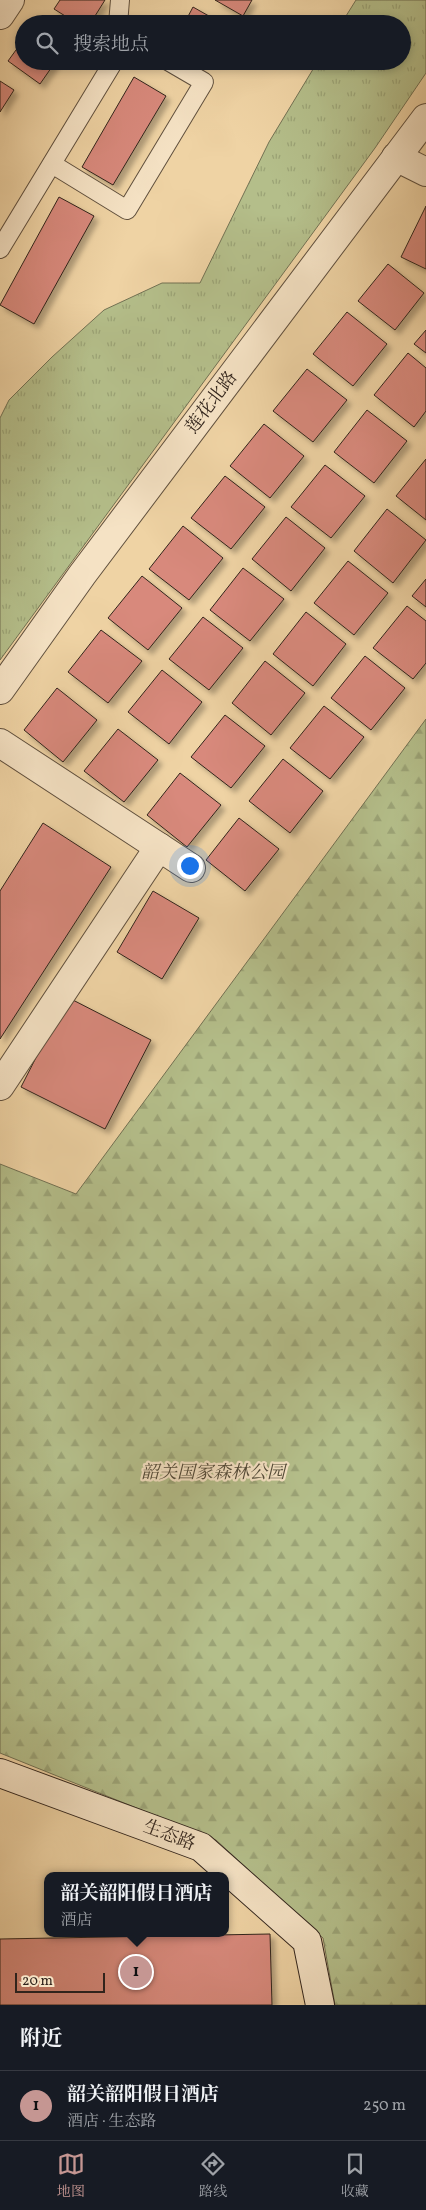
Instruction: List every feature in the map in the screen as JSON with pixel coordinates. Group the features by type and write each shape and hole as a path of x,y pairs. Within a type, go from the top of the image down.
{"street":[{"path":"0,15 10,0"},
{"name":"莲花北路","path":"0,690 82,574 426,118"},
{"path":"396,157 426,172"},
{"path":"0,743 191,868"},
{"path":"0,1086 159,847"},
{"name":"生态路","path":"0,1772 201,1847 308,1942 320,2005"}],"lane":[{"path":"119,15 120,0"},
{"path":"0,249 109,70"},
{"path":"52,164 127,210 204,82 183,70"}],"green space":[{"path":"356,0 426,0 426,73 375,148 0,660 0,418 9,400 52,357 104,310 162,283 200,283 269,142 313,70 411,70 411,15 347,15"},
{"name":"韶关国家森林公园","path":"426,719 426,2005 335,2005 323,1938 216,1840 0,1753 0,1164 76,1194"}],"building":[{"path":"60,0 105,0 96,15 64,15 54,9"},
{"path":"215,0 252,0 244,15"},
{"path":"193,7 207,15 189,15"},
{"path":"15,51 15,66 8,61"},
{"path":"21,70 50,70 40,84"},
{"path":"134,77 166,96 113,185 82,167"},
{"path":"0,81 14,90 0,112"},
{"path":"59,197 94,216 34,324 0,305"},
{"path":"426,206 426,269 401,257"},
{"path":"388,264 424,293 395,330 358,301"},
{"path":"347,312 387,344 353,386 313,354"},
{"path":"426,330 426,353 414,344"},
{"path":"408,353 426,368 426,411 414,427 374,395"},
{"path":"307,369 347,400 313,442 273,411"},
{"path":"367,410 407,441 374,483 334,452"},
{"path":"264,424 304,456 270,498 230,466"},
{"path":"426,459 426,520 396,496"},
{"path":"325,465 365,496 331,538 291,507"},
{"path":"225,476 265,507 231,549 191,518"},
{"path":"387,509 426,540 393,583 354,551"},
{"path":"286,517 325,548 291,591 252,559"},
{"path":"183,526 223,558 189,600 149,569"},
{"path":"348,561 388,593 354,635 314,603"},
{"path":"243,568 284,599 250,641 210,610"},
{"path":"142,576 182,608 148,650 108,618"},
{"path":"426,579 426,607 412,596"},
{"path":"407,606 426,621 426,663 413,679 373,648"},
{"path":"306,612 346,644 313,686 273,654"},
{"path":"203,617 243,648 209,690 169,659"},
{"path":"101,630 142,661 108,703 68,672"},
{"path":"365,656 405,688 371,730 331,698"},
{"path":"265,661 305,693 271,735 232,703"},
{"path":"162,670 202,702 169,744 128,712"},
{"path":"57,688 97,720 63,762 24,730"},
{"path":"324,706 364,737 330,779 290,748"},
{"path":"225,715 265,746 231,788 191,757"},
{"path":"118,729 158,760 124,802 84,771"},
{"path":"283,759 323,791 290,833 249,801"},
{"path":"180,773 221,805 187,847 147,815"},
{"path":"239,818 279,849 245,891 206,860"},
{"path":"43,823 111,867 0,1039 0,891"},
{"path":"153,891 199,918 162,979 117,952"},
{"path":"67,997 151,1040 105,1129 21,1087"},
{"path":"270,1934 272,2005 0,2005 0,1939 229,1937 229,1935"}],"place":[{"name":"韶关韶阳假日酒店","path":"136,1972"}]}
